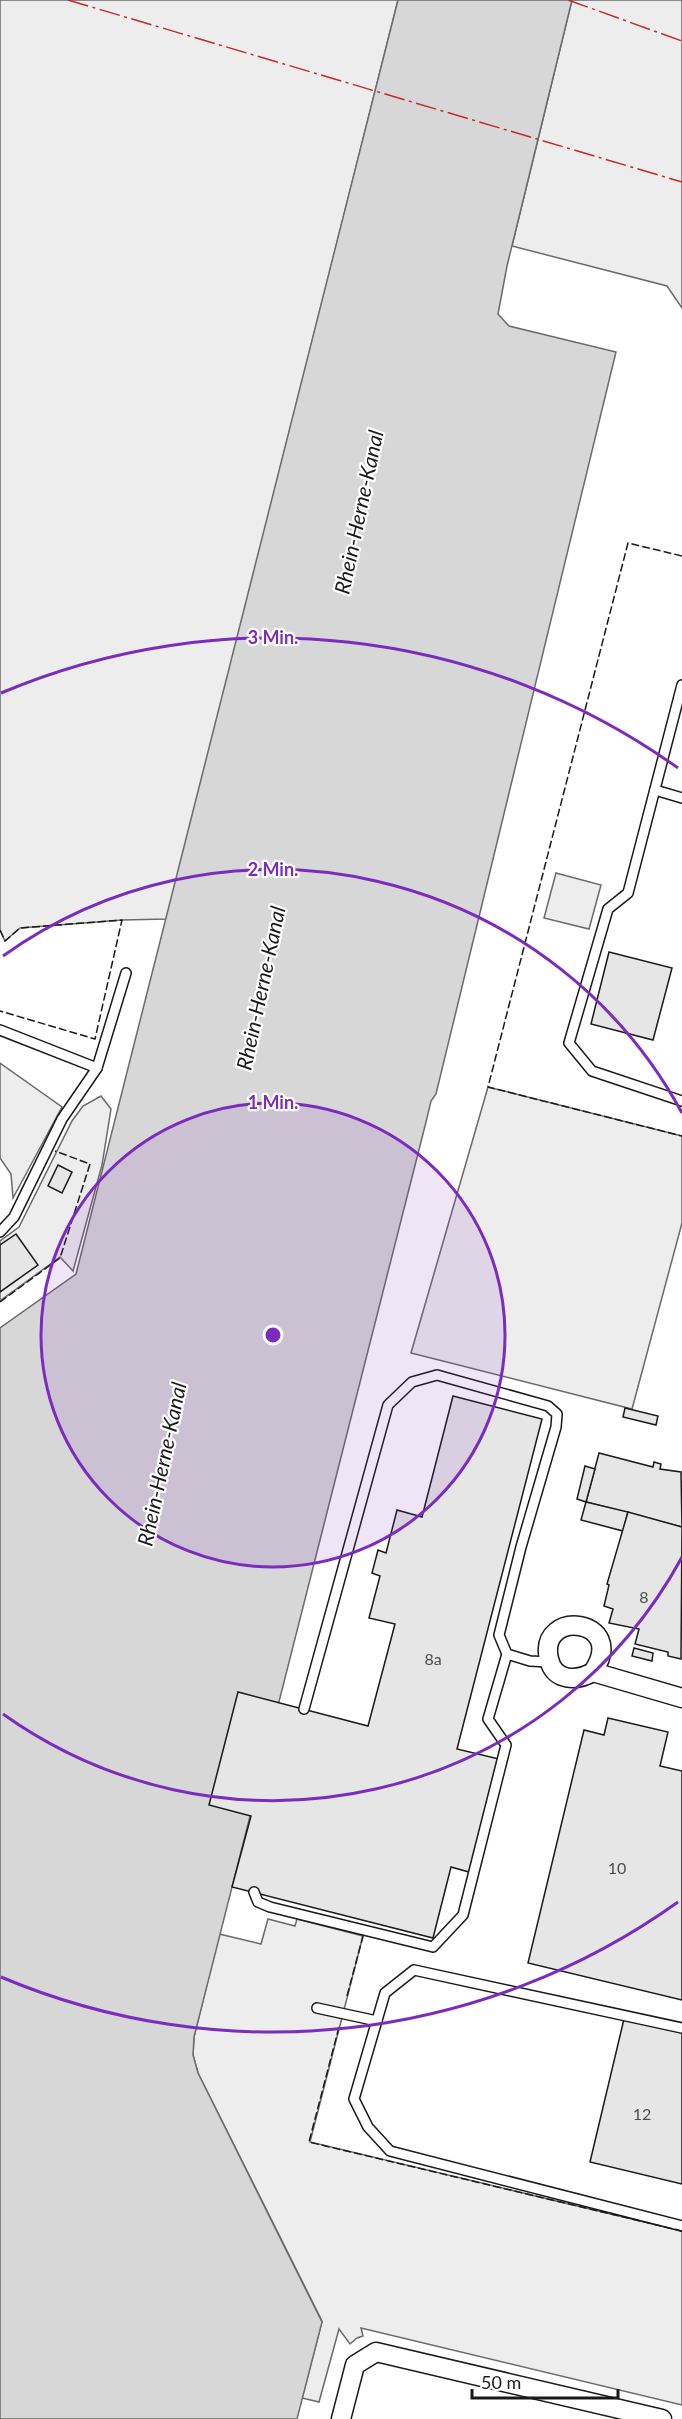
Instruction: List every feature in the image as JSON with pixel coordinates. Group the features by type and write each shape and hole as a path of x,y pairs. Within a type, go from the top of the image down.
{"street":[{"path":"575,1624 587,1627 597,1636 602,1648 601,1661 594,1672 582,1679 568,1679 557,1673 549,1662 547,1649 552,1636 562,1627 575,1624"},
{"path":"594,1672 682,1698"},
{"path":"341,2419 355,2365 376,2352 662,2419"}],"lane":[{"path":"682,685 628,893 608,909 569,1043 592,1071 682,1101"},
{"path":"655,790 682,798"},
{"path":"0,1232 14,1217 62,1119 97,1068 126,973"},
{"path":"0,1030 97,1068"},
{"path":"254,1892 258,1902 270,1907 433,1947 463,1915 506,1745 488,1719 507,1654 499,1635 521,1547 556,1427 557,1414 548,1406 437,1375 412,1382 388,1404 304,1709"},
{"path":"507,1654 530,1661 549,1662"},
{"path":"682,2028 414,1970 385,1993 354,2099 368,2127 390,2151 682,2226"},
{"path":"317,2008 376,2021"}],"shaded area":[{"path":"0,0 398,0 167,919 20,928 5,941 0,930"},
{"path":"572,0 682,0 682,308 667,286 512,246"},
{"path":"556,873 601,885 589,929 544,918"},
{"path":"0,1063 62,1107 13,1198 11,1174 0,1158"},
{"path":"488,1087 682,1136 682,1223 632,1409 411,1353"},
{"path":"101,1096 111,1109 102,1165 73,1271 60,1257 0,1301 0,1241 19,1227 72,1121 83,1106"},
{"path":"268,1919 295,1926 297,1919 363,1936 310,2142 682,2231 682,2405 361,2328 363,2336 350,2344 339,2329 319,2402 302,2398 322,2321 198,2073 193,2055 194,2037 219,1934 261,1944"}],"water":[{"name":"Rhein-Herne-Kanal","path":"398,0 572,0 507,266 498,314 509,326 616,352 436,1094 431,1101 194,2037 193,2055 198,2073 322,2322 297,2419 0,2419 0,1328 76,1274"}],"building":[{"path":"609,952 672,968 653,1040 591,1024"},
{"path":"58,1165 72,1172 62,1193 48,1186"},
{"path":"16,1234 38,1265 0,1292 0,1245"},
{"path":"453,1396 542,1419 457,1749 499,1759 469,1872 451,1867 433,1938 232,1887 251,1816 209,1805 238,1692 368,1726 395,1624 369,1618 380,1576 372,1573 378,1550 386,1553 397,1510 422,1517"},
{"path":"625,1408 658,1416 656,1425 623,1417"},
{"path":"599,1453 653,1467 654,1462 661,1464 660,1469 681,1472 682,1527 586,1502"},
{"path":"585,1466 595,1469 586,1502 577,1499"},
{"path":"586,1502 628,1512 623,1531 581,1520"},
{"path":"628,1512 682,1527 681,1659 668,1656 668,1652 635,1644 639,1629 609,1623 613,1609 604,1606 609,1585 607,1584"},
{"path":"634,1648 653,1653 652,1661 632,1656"},
{"path":"608,1718 668,1732 660,1766 682,1771 682,2000 528,1963 584,1730 604,1735"},
{"path":"624,2019 682,2033 682,2184 590,2162"}],"fence":[{"path":"682,556 628,543 488,1087 682,1136"},
{"path":"0,930 5,941 20,928 122,920 95,1039 0,1011"},
{"path":"0,1302 60,1258 90,1164 55,1151"},
{"path":"347,1996 363,1936"},
{"path":"339,2027 309,2142 682,2231"}],"power":[{"path":"68,0 682,182"},
{"path":"568,0 682,41"}]}
